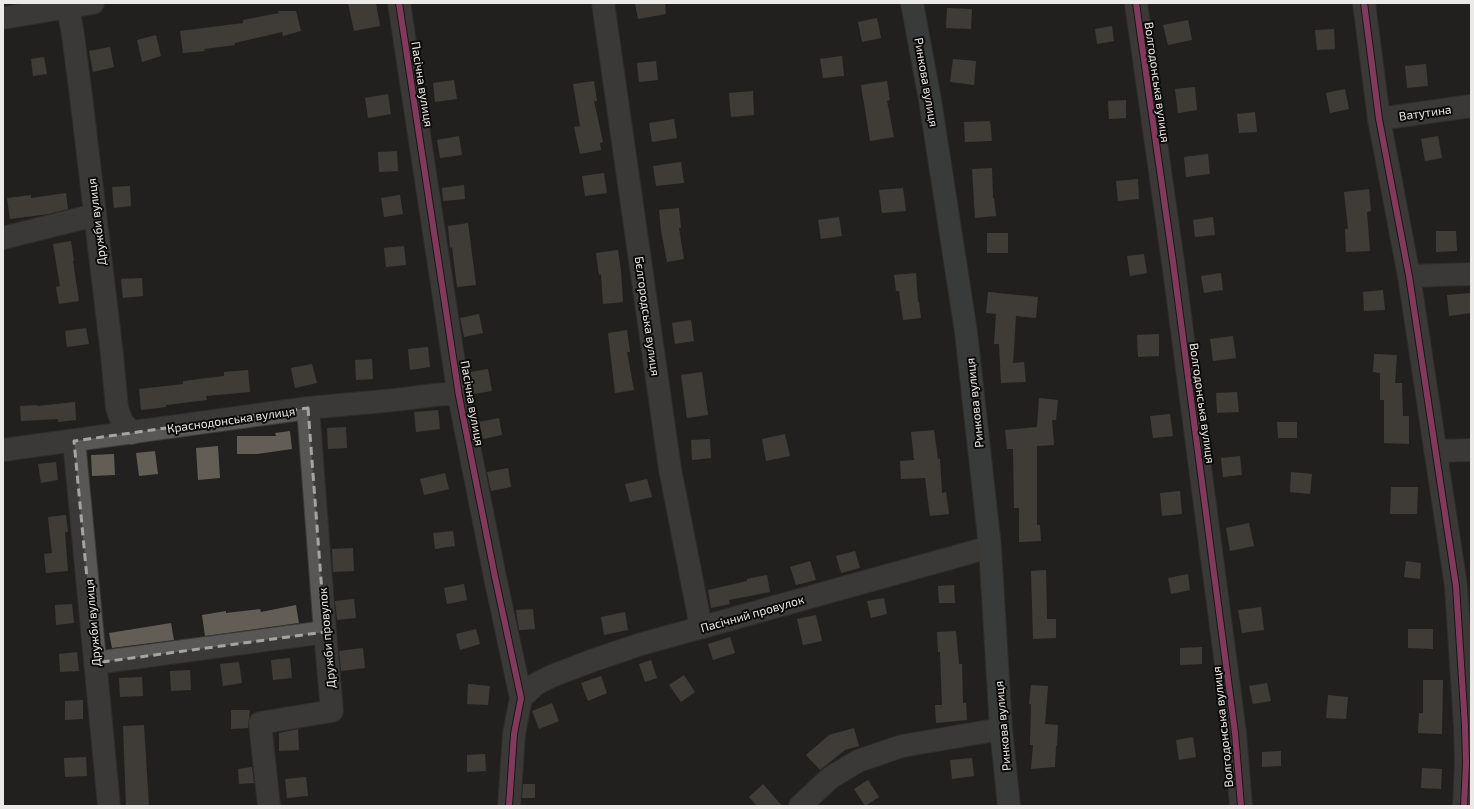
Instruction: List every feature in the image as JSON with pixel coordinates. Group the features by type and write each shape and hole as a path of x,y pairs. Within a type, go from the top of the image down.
{"main road":[{"name":"Ринкова вулиця","path":"912,3 930,100 966,332 990,547 1001,729 1009,806"}],"street":[{"path":"3,18 93,3"},
{"name":"Пасічна вулиця","path":"399,3 459,396 521,698 514,734 509,806"},
{"name":"Бєлгородська вулиця","path":"603,3 670,469 701,627"},
{"name":"Волгодонська вулиця","path":"1136,3 1173,262 1235,733 1241,806"},
{"path":"1364,3 1379,119 1409,276 1435,451 1464,586 1468,726 1464,806"},
{"name":"Дружби вулиця","path":"68,7 74,35 117,408 122,422 132,433"},
{"name":"Ватутина","path":"1379,119 1471,106"},
{"path":"3,238 95,215"},
{"path":"1409,276 1471,274"},
{"name":"Краснодонська вулиця","path":"3,450 308,408 434,395 447,394 459,396"},
{"name":"Дружби провулок","path":"269,806 260,723 332,711 308,408"},
{"name":"Дружби вулиця","path":"74,441 109,806"},
{"path":"1435,451 1471,450"},
{"name":"Пасічний провулок","path":"521,698 536,684 552,676 604,656 701,627 990,547"},
{"path":"95,663 325,632"},
{"path":"800,806 830,778 858,761 902,746 1001,729"}],"highlighted area":[{"path":"308,408 325,632 95,663 74,441"}],"building":[{"path":"348,3 376,3 380,26 354,31"},
{"path":"635,3 665,3 666,14 638,19"},
{"path":"947,8 972,9 971,29 946,28"},
{"path":"278,11 296,11 301,31 283,36 282,32 235,43 235,45 204,49 205,51 183,53 180,31 243,23 243,20 279,13"},
{"path":"877,18 881,38 862,42 858,22"},
{"path":"1188,20 1192,40 1168,45 1163,25"},
{"path":"1112,26 1114,41 1097,44 1095,29"},
{"path":"1334,29 1335,49 1317,50 1315,30"},
{"path":"156,35 161,56 142,62 137,40"},
{"path":"110,47 114,67 93,72 89,51"},
{"path":"842,56 844,76 823,78 820,59"},
{"path":"44,57 47,74 33,76 31,59"},
{"path":"953,59 976,61 974,85 950,82"},
{"path":"656,61 658,80 639,82 637,63"},
{"path":"1426,64 1428,86 1407,88 1405,66"},
{"path":"454,80 457,99 435,102 433,83"},
{"path":"594,81 597,101 594,101 603,142 600,143 601,150 580,154 574,127 580,126 573,84"},
{"path":"887,81 890,100 887,101 894,137 870,141 861,85"},
{"path":"1195,87 1197,110 1178,113 1175,89"},
{"path":"1345,89 1349,109 1330,113 1326,93"},
{"path":"753,91 754,115 731,117 729,93"},
{"path":"388,94 391,114 368,118 365,98"},
{"path":"1126,100 1126,118 1109,119 1108,101"},
{"path":"1255,112 1257,132 1239,133 1237,114"},
{"path":"674,119 677,138 652,142 649,123"},
{"path":"990,121 992,141 965,142 964,122"},
{"path":"459,136 462,155 440,158 437,140"},
{"path":"1438,136 1442,158 1425,161 1421,139"},
{"path":"397,151 398,171 379,172 378,152"},
{"path":"1208,154 1210,174 1186,177 1184,157"},
{"path":"681,162 684,183 656,186 653,166"},
{"path":"992,168 993,198 996,216 975,218 972,169"},
{"path":"604,173 607,193 585,196 582,176"},
{"path":"1138,179 1139,199 1118,201 1116,181"},
{"path":"464,185 465,199 443,201 442,188"},
{"path":"130,186 131,206 114,208 112,187"},
{"path":"903,188 906,211 882,213 879,190"},
{"path":"1369,189 1371,211 1367,212 1370,251 1346,252 1345,229 1348,229 1344,192"},
{"path":"66,193 68,209 49,214 10,219 7,198 31,195 31,198"},
{"path":"400,195 403,214 384,217 381,198"},
{"path":"679,208 681,228 679,228 684,259 667,262 659,210"},
{"path":"839,217 842,236 821,239 818,220"},
{"path":"1213,217 1215,235 1195,237 1193,220"},
{"path":"468,223 476,285 457,287 452,247 450,248 448,226"},
{"path":"1436,231 1456,231 1457,251 1436,252"},
{"path":"987,233 1008,233 1008,253 987,253"},
{"path":"71,241 79,301 59,304 56,287 60,286 53,244"},
{"path":"404,246 406,265 386,267 384,248"},
{"path":"618,250 623,302 603,304 601,274 599,275 596,253"},
{"path":"1144,254 1147,273 1130,276 1127,256"},
{"path":"916,273 918,302 921,318 903,320 899,291 896,291 894,275"},
{"path":"1221,273 1223,290 1204,293 1201,276"},
{"path":"142,278 143,296 123,298 121,279"},
{"path":"1383,290 1385,310 1364,311 1363,292"},
{"path":"988,292 1038,297 1036,318 1016,316 1013,363 1024,362 1026,382 1001,383 999,344 994,344 996,314 986,313"},
{"path":"1471,293 1471,313 1449,316 1447,295"},
{"path":"479,314 483,333 464,337 460,318"},
{"path":"691,320 694,341 675,344 672,323"},
{"path":"86,328 89,344 67,347 65,331"},
{"path":"627,330 630,352 627,352 634,390 615,393 608,333"},
{"path":"1159,334 1159,356 1138,357 1137,335"},
{"path":"1233,336 1236,358 1213,361 1210,339"},
{"path":"428,347 430,367 410,370 408,349"},
{"path":"1374,354 1397,355 1395,383 1402,383 1403,416 1409,416 1409,444 1384,443 1384,400 1380,400 1380,373 1373,372"},
{"path":"372,359 373,379 356,380 355,360"},
{"path":"312,364 317,383 295,388 291,368"},
{"path":"488,369 492,391 473,394 470,372"},
{"path":"248,370 250,392 206,396 207,400 141,410 139,389 183,384 183,381 224,376 224,372"},
{"path":"702,372 708,415 687,418 681,375"},
{"path":"1237,392 1239,412 1217,413 1216,393"},
{"path":"1039,398 1058,400 1056,420 1052,420 1054,445 1037,446 1037,525 1040,525 1041,541 1019,542 1019,508 1014,508 1013,449 1007,449 1005,430 1037,427"},
{"path":"75,402 76,420 58,422 58,419 21,421 20,406 37,406"},
{"path":"438,410 440,429 416,432 414,412"},
{"path":"1170,414 1173,436 1153,438 1150,416"},
{"path":"499,418 502,435 483,439 479,422"},
{"path":"1277,422 1297,422 1297,438 1278,438"},
{"path":"346,427 347,448 328,449 327,428"},
{"path":"934,430 938,459 940,459 942,493 946,492 949,514 930,516 925,478 901,479 900,461 914,460 911,432"},
{"path":"290,431 292,449 257,454 237,454 237,436 276,436 275,433"},
{"path":"785,434 790,456 766,461 762,439"},
{"path":"710,439 711,458 692,460 691,440"},
{"path":"218,446 220,478 198,480 196,448"},
{"path":"155,451 158,474 139,476 136,453"},
{"path":"114,454 115,475 92,476 91,455"},
{"path":"1240,456 1242,475 1223,477 1221,458"},
{"path":"56,462 58,480 41,483 38,464"},
{"path":"508,468 511,487 491,491 487,472"},
{"path":"1291,472 1312,474 1310,494 1290,492"},
{"path":"445,473 449,489 424,495 420,479"},
{"path":"647,479 652,497 630,502 625,484"},
{"path":"1391,487 1418,487 1417,514 1390,514"},
{"path":"1180,491 1182,514 1162,516 1160,493"},
{"path":"66,515 68,532 65,532 68,571 46,573 44,554 52,553 48,517"},
{"path":"1249,523 1254,546 1230,551 1226,528"},
{"path":"453,531 455,546 435,549 433,533"},
{"path":"353,548 354,571 333,572 332,549"},
{"path":"855,551 860,568 841,573 836,556"},
{"path":"810,561 816,580 796,585 790,567"},
{"path":"1406,561 1421,563 1420,579 1404,577"},
{"path":"1046,570 1047,619 1056,619 1056,638 1033,639 1031,571"},
{"path":"1188,574 1190,590 1171,594 1168,578"},
{"path":"767,575 770,592 729,600 730,604 711,608 708,590"},
{"path":"464,584 467,600 447,604 444,588"},
{"path":"954,585 955,603 939,603 938,586"},
{"path":"884,598 887,614 871,618 867,601"},
{"path":"354,599 356,618 337,620 335,601"},
{"path":"72,604 74,623 56,625 55,605"},
{"path":"296,605 299,623 205,636 202,615 226,611 226,613 260,609 261,612"},
{"path":"1261,607 1264,630 1242,633 1238,610"},
{"path":"533,609 535,629 519,630 516,610"},
{"path":"625,612 628,630 604,635 601,617"},
{"path":"816,615 822,641 803,645 797,619"},
{"path":"171,623 174,640 112,648 109,633"},
{"path":"476,629 480,644 460,650 456,634"},
{"path":"1408,629 1433,629 1433,649 1408,648"},
{"path":"956,631 959,664 962,664 963,703 966,703 967,720 936,723 935,705 942,705 940,652 938,652 937,632"},
{"path":"730,637 735,653 713,660 708,644"},
{"path":"1202,647 1202,664 1180,665 1180,648"},
{"path":"363,648 365,668 341,671 339,651"},
{"path":"77,652 79,671 60,672 59,654"},
{"path":"290,658 292,678 273,680 271,660"},
{"path":"651,660 657,678 645,682 639,664"},
{"path":"239,662 242,683 223,686 220,664"},
{"path":"190,670 191,690 171,691 170,671"},
{"path":"684,675 695,692 681,702 669,685"},
{"path":"601,676 607,693 588,701 581,683"},
{"path":"142,677 143,696 120,697 119,678"},
{"path":"1423,680 1443,680 1442,734 1418,733 1419,713 1423,713"},
{"path":"1267,683 1271,701 1253,704 1249,686"},
{"path":"468,684 490,686 488,705 467,704"},
{"path":"1031,685 1048,686 1045,724 1058,725 1055,767 1031,769 1033,745 1030,745 1031,704 1029,704"},
{"path":"1328,695 1348,697 1346,719 1326,718"},
{"path":"83,700 83,719 65,720 65,701"},
{"path":"552,703 559,721 539,729 532,711"},
{"path":"231,710 250,710 248,728 231,729"},
{"path":"144,725 149,806 126,806 123,726"},
{"path":"854,728 859,746 845,750 820,770 806,755 829,735"},
{"path":"298,729 299,750 279,751 279,733"},
{"path":"1193,737 1196,757 1179,760 1176,740"},
{"path":"1281,751 1281,766 1262,767 1262,752"},
{"path":"485,754 486,771 467,772 467,755"},
{"path":"86,757 87,776 65,777 64,758"},
{"path":"972,758 974,776 952,779 950,760"},
{"path":"252,767 254,783 239,784 238,769"},
{"path":"1422,768 1442,769 1441,789 1421,788"},
{"path":"306,777 308,796 287,798 285,779"},
{"path":"868,780 879,797 865,806 854,789"},
{"path":"523,784 535,784 535,798 522,798"},
{"path":"763,784 782,806 757,806 749,797"}],"cycle path":[{"path":"399,3 459,396 521,698 514,734 509,806"},
{"path":"1136,3 1173,262 1235,733 1241,806"},
{"path":"1364,3 1379,119 1409,276 1456,586 1465,726 1466,763 1464,806"}]}
